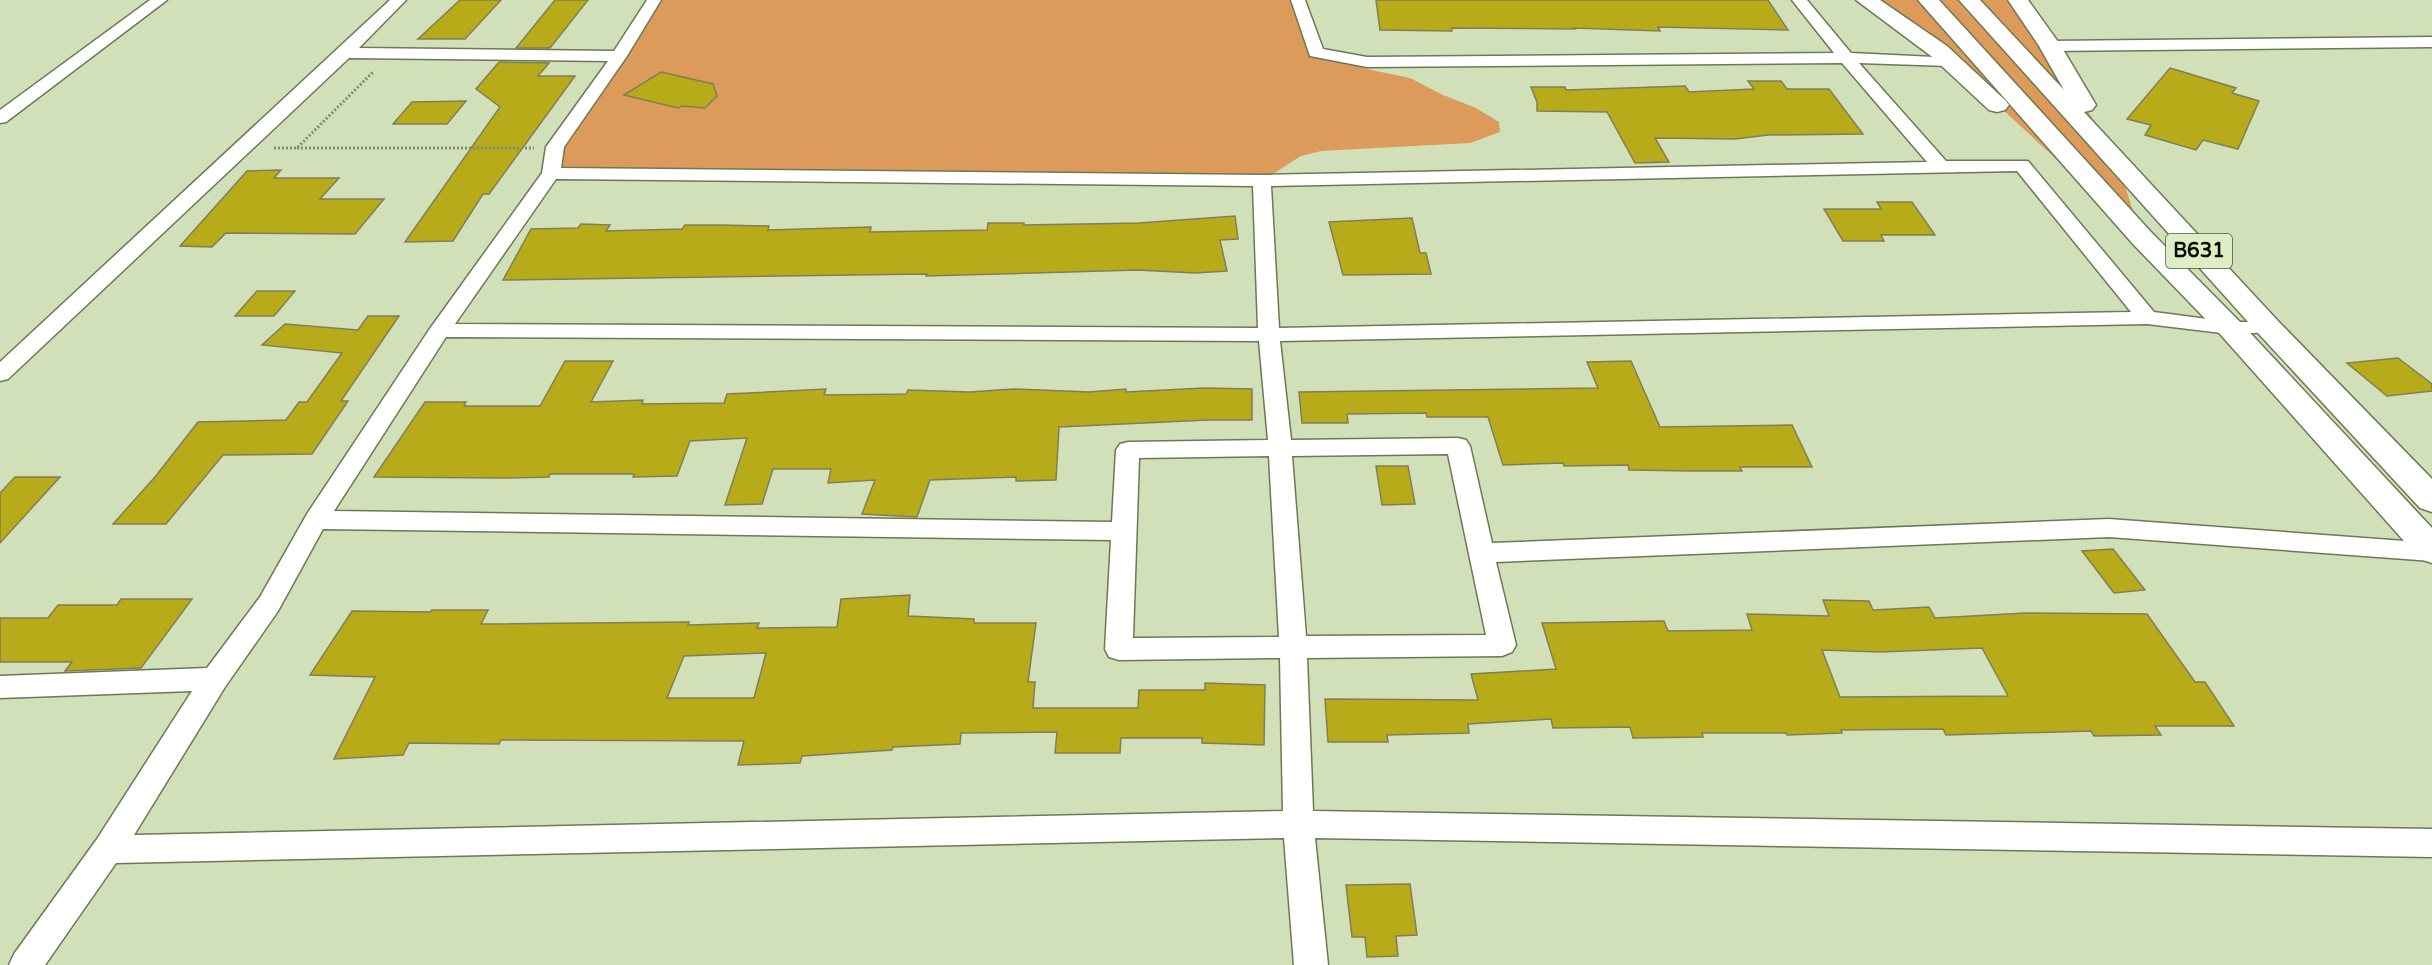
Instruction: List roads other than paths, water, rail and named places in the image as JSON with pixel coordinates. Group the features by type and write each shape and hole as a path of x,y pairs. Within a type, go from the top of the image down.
{"main road":[{"path":"1866,0 1949,61 2142,238"},
{"name":"B631","path":"1928,0 2142,238 2230,328 2432,551"},
{"name":"B631","path":"1969,0 2268,327 2432,500"},
{"path":"2018,0 2050,46 2116,159"}],"street":[{"path":"0,118 160,0"},
{"path":"0,374 244,148 399,0"},
{"path":"26,965 108,849 215,679 269,603 316,520 440,330 551,173 555,147 620,56 654,0"},
{"path":"1298,0 1316,53 1367,62 1846,58 1949,61"},
{"path":"1799,0 1846,58 1942,168"},
{"path":"2050,46 2432,42"},
{"path":"345,53 620,56"},
{"path":"551,173 1262,181 2022,165 2147,318"},
{"path":"1262,181 1269,335 1280,448 1293,648 1298,824 1311,965"},
{"path":"440,330 1269,335 2147,318 2230,328 2268,327"},
{"path":"1458,446 1502,645 1119,649 1125,531 1128,450 1458,446"},
{"path":"316,520 1125,531"},
{"path":"1481,553 2109,528 2432,551"},
{"path":"0,687 215,679"},
{"path":"108,849 1298,824 2432,843"}]}
